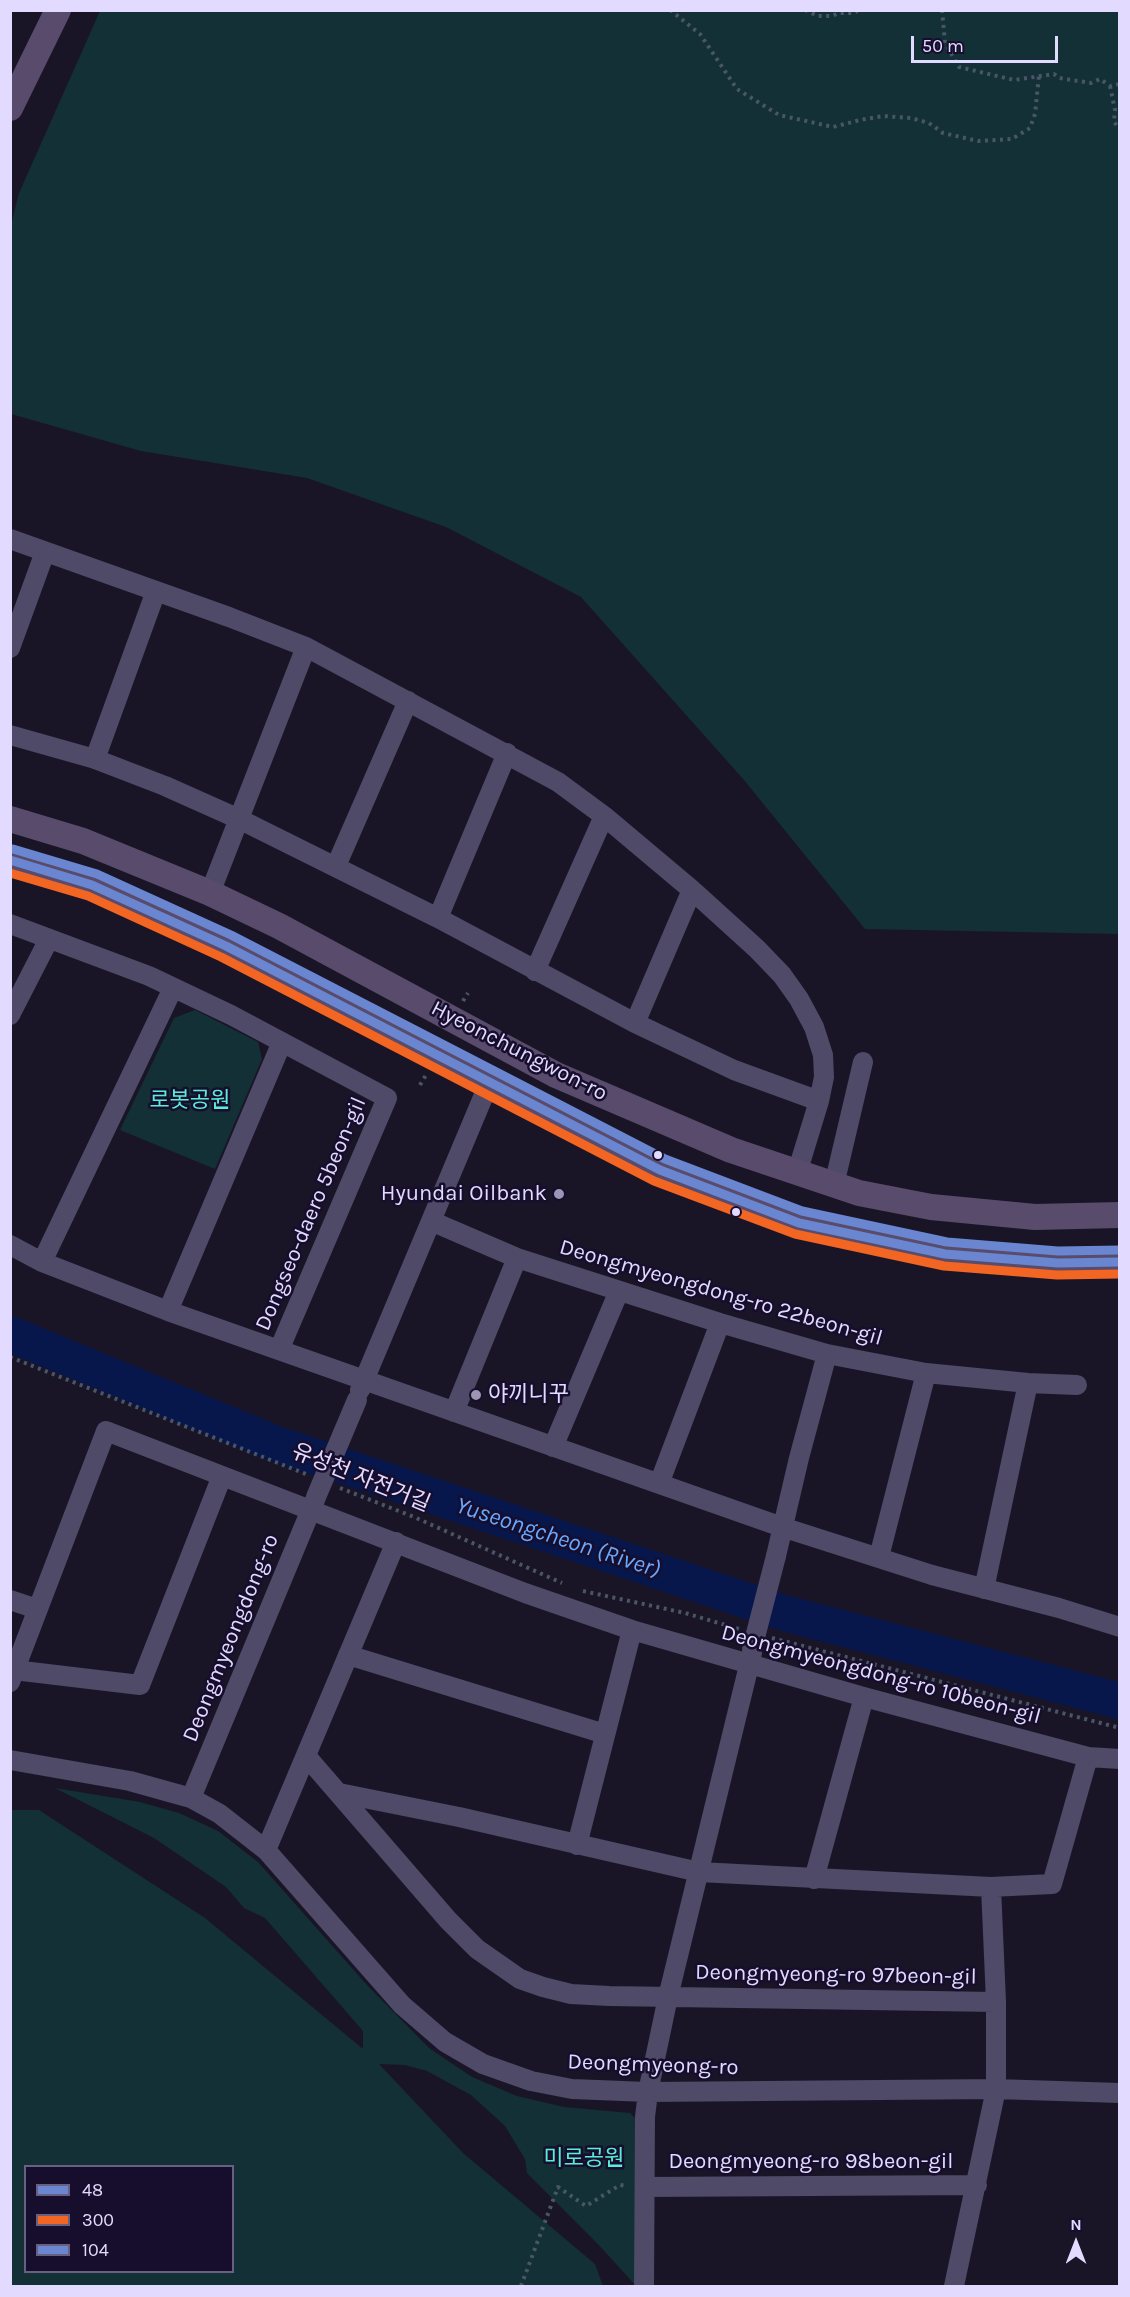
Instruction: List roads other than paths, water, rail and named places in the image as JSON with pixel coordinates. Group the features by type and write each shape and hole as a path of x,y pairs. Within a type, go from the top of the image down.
{"main road":[{"path":"10,108 58,10"},
{"name":"Hyeonchungwon-ro","path":"10,819 83,841 210,893 279,926 555,1075 731,1150 859,1193 932,1207 1035,1217 1119,1215"},
{"name":"Hyeonchungwon-ro","path":"10,860 92,885 226,946 660,1170 799,1223 945,1254 1058,1263 1119,1262"}],"street":[{"path":"10,538 306,647 507,753 558,782 604,816 692,890 782,975 799,999 814,1027 824,1055 824,1077 797,1173"},
{"path":"10,648 45,552"},
{"path":"95,759 156,591"},
{"path":"210,893 306,647"},
{"path":"336,866 408,700"},
{"path":"10,735 95,759 165,786 239,819 438,918 635,1023 734,1070 819,1101"},
{"path":"438,918 507,753"},
{"path":"535,971 604,816"},
{"path":"635,1023 692,890"},
{"path":"10,924 173,988 282,1042 168,1311"},
{"path":"10,1015 49,939"},
{"path":"42,1262 173,988"},
{"name":"Dongseo-daero 5beon-gil","path":"279,1350 387,1098 282,1042"},
{"path":"834,1185 863,1062"},
{"path":"364,1380 489,1083"},
{"name":"Deongmyeongdong-ro 22beon-gil","path":"431,1221 517,1258 720,1323 827,1354 926,1373 1028,1383 1077,1385"},
{"name":"Dongseo-daero 5beon-gil","path":"10,1245 42,1262 168,1311 782,1527 984,1589 1059,1608 1119,1628"},
{"path":"454,1412 517,1258"},
{"path":"553,1447 619,1291"},
{"path":"659,1484 720,1323"},
{"path":"782,1527 827,1354"},
{"path":"879,1557 926,1373"},
{"name":"Deongmyeongdong-ro","path":"191,1798 314,1495 364,1380"},
{"path":"984,1589 1028,1383"},
{"name":"Deongmyeongdong-ro 10beon-gil","path":"37,1609 106,1431 222,1476 314,1495 396,1542 525,1593 632,1630 750,1649 864,1697 1088,1756 1119,1759"},
{"path":"10,1600 37,1609 12,1676 140,1686 222,1476"},
{"name":"Deongmyeong-ro 97beon-gil","path":"648,2092 668,1997 750,1649 782,1527"},
{"path":"266,1850 396,1542"},
{"path":"577,1845 632,1630"},
{"path":"348,1655 605,1734"},
{"path":"814,1879 864,1697"},
{"path":"339,1794 459,1817 699,1872 991,1887 1052,1884 1088,1756"},
{"name":"Deongmyeong-ro 97beon-gil","path":"307,1757 448,1920 477,1949 520,1979 571,1994 996,2002 991,1887"},
{"name":"Deongmyeong-ro","path":"10,1760 130,1781 191,1798 220,1814 266,1850 402,2005 445,2042 483,2064 531,2081 572,2089 648,2092 996,2089 1119,2093"},
{"name":"Deongmyeong-ro 98beon-gil","path":"954,2286 996,2089 996,2002"},
{"name":"Deongmyeong-ro 98beon-gil","path":"644,2286 645,2117 648,2092"},
{"name":"Deongmyeong-ro 98beon-gil","path":"645,2187 977,2185"}],"waterway":[{"name":"Yuseongcheon (River)","path":"10,1334 274,1443 784,1613 1120,1701"}],"place":[{"name":"Hyundai Oilbank","path":"559,1194"},
{"name":"야끼니꾸","path":"476,1395"}],"park label":[{"name":"로봇공원","path":"190,1101"},
{"name":"미로공원","path":"584,2159"}]}
